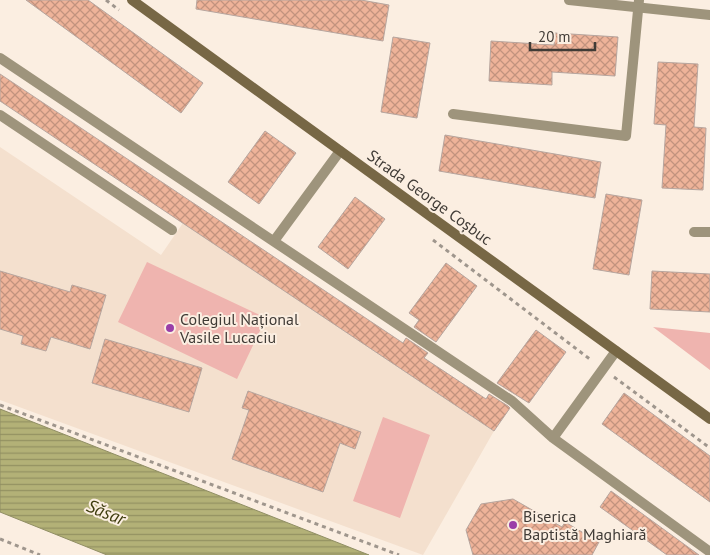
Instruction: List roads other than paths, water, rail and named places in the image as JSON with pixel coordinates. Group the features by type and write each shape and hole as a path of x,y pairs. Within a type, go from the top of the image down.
{"main road":[{"name":"Strada George Coșbuc","path":"132,0 710,419"}],"street":[{"path":"569,0 638,4 710,15"},
{"path":"453,114 626,136 638,4"},
{"path":"0,58 512,401 553,438 710,552"},
{"path":"0,115 172,230"},
{"path":"274,242 340,151"},
{"path":"694,232 710,232"},
{"path":"553,438 616,351"}],"water":[{"name":"Săsar","path":"0,409 369,555 107,555 0,512"}],"place":[{"name":"Colegiul Național Vasile Lucaciu","path":"170,328"},
{"name":"Biserica Baptistă Maghiară","path":"513,525"}]}
